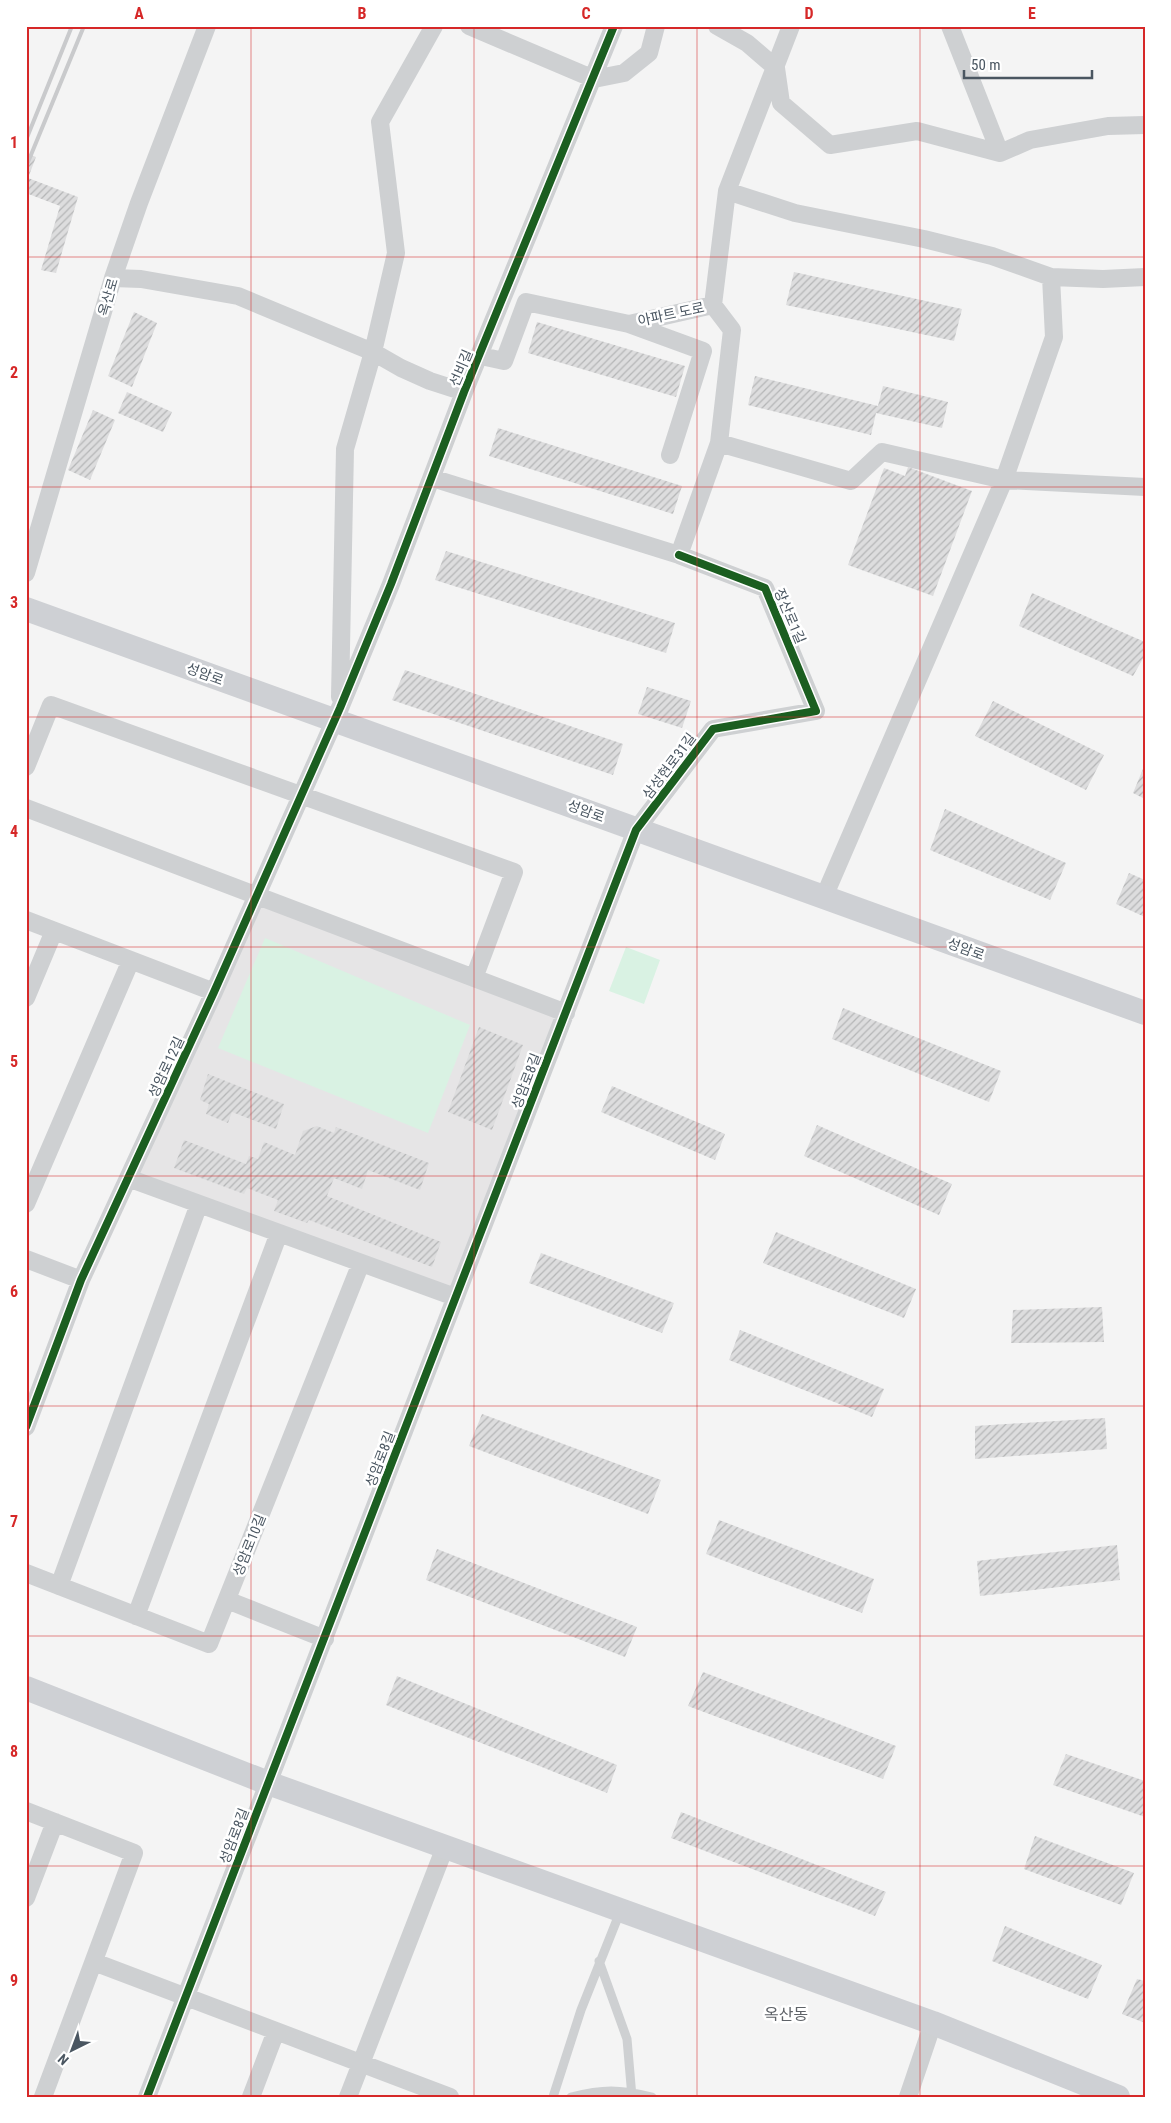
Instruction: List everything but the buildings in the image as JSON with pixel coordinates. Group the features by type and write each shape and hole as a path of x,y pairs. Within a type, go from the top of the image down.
{"street":[{"name":"옥산로","path":"26,573 113,278 139,203 207,26"},
{"path":"337,714 346,449 373,352 396,253 380,122 434,26"},
{"path":"469,26 594,80 624,73 649,54 656,26"},
{"name":"선비길","path":"337,714 432,478 464,392 481,356 594,80 614,26"},
{"path":"717,26 747,43 776,68 781,103 830,146 917,131 1000,153 1030,140 1108,126 1145,124"},
{"path":"679,555 719,443 732,330 713,305 727,191 789,31 806,26"},
{"path":"950,26 1000,153"},
{"path":"727,191 795,213 924,239 992,256 1051,277 1103,279 1145,277"},
{"path":"824,898 1004,480 1054,337 1051,277"},
{"path":"113,278 141,279 238,296 373,352 401,368 464,392"},
{"path":"481,356 504,361 526,302 629,324 703,351 670,455"},
{"name":"아파트 도로","path":"629,324 713,305"},
{"path":"719,443 851,481 882,452 1004,480 1145,487"},
{"name":"장산로1길","path":"432,478 679,555 765,588 816,711"},
{"name":"성암로","path":"26,609 337,714 636,830 1145,1014"},
{"path":"26,768 51,705 514,872 474,978"},
{"name":"삼성현로31길","path":"636,830 713,729 816,711"},
{"name":"성암로12길","path":"26,1427 82,1280 258,895 337,714"},
{"path":"26,808 566,1013"},
{"name":"성암로8길","path":"147,2097 636,830"},
{"path":"26,920 214,992"},
{"path":"26,998 54,931"},
{"path":"26,1204 131,960"},
{"path":"128,1178 455,1297"},
{"path":"59,1586 200,1204"},
{"path":"136,1616 279,1233"},
{"path":"26,1259 82,1280"},
{"name":"성암로10길","path":"26,1573 209,1644 360,1263"},
{"path":"227,1600 325,1639"},
{"path":"26,1688 268,1783 932,2023 1118,2097"},
{"path":"26,1811 134,1853 43,2097"},
{"path":"26,1898 55,1822"},
{"path":"348,2097 445,1847"},
{"path":"94,1962 450,2097"},
{"path":"908,2097 932,2023"},
{"path":"250,2097 276,2031"}],"lane":[{"path":"553,2097 599,1961 620,1910"},
{"path":"599,1961 628,2040 632,2095"},
{"path":"571,2097 599,2090 652,2097"}],"shaded area":[{"path":"258,895 566,1013 455,1297 128,1178"}],"green space":[{"path":"265,938 470,1025 428,1133 218,1048"},
{"path":"626,947 660,960 644,1004 609,991"}],"railway":[{"path":"26,140 72,26"},
{"path":"26,167 84,26"}],"cycle path":[{"path":"26,1427 81,1280 214,992 340,708 391,584 464,392 614,26"},
{"path":"147,2097 636,830 713,729 816,711 765,588 679,555"}],"district":[{"name":"옥산동","path":"786,2014"}]}
